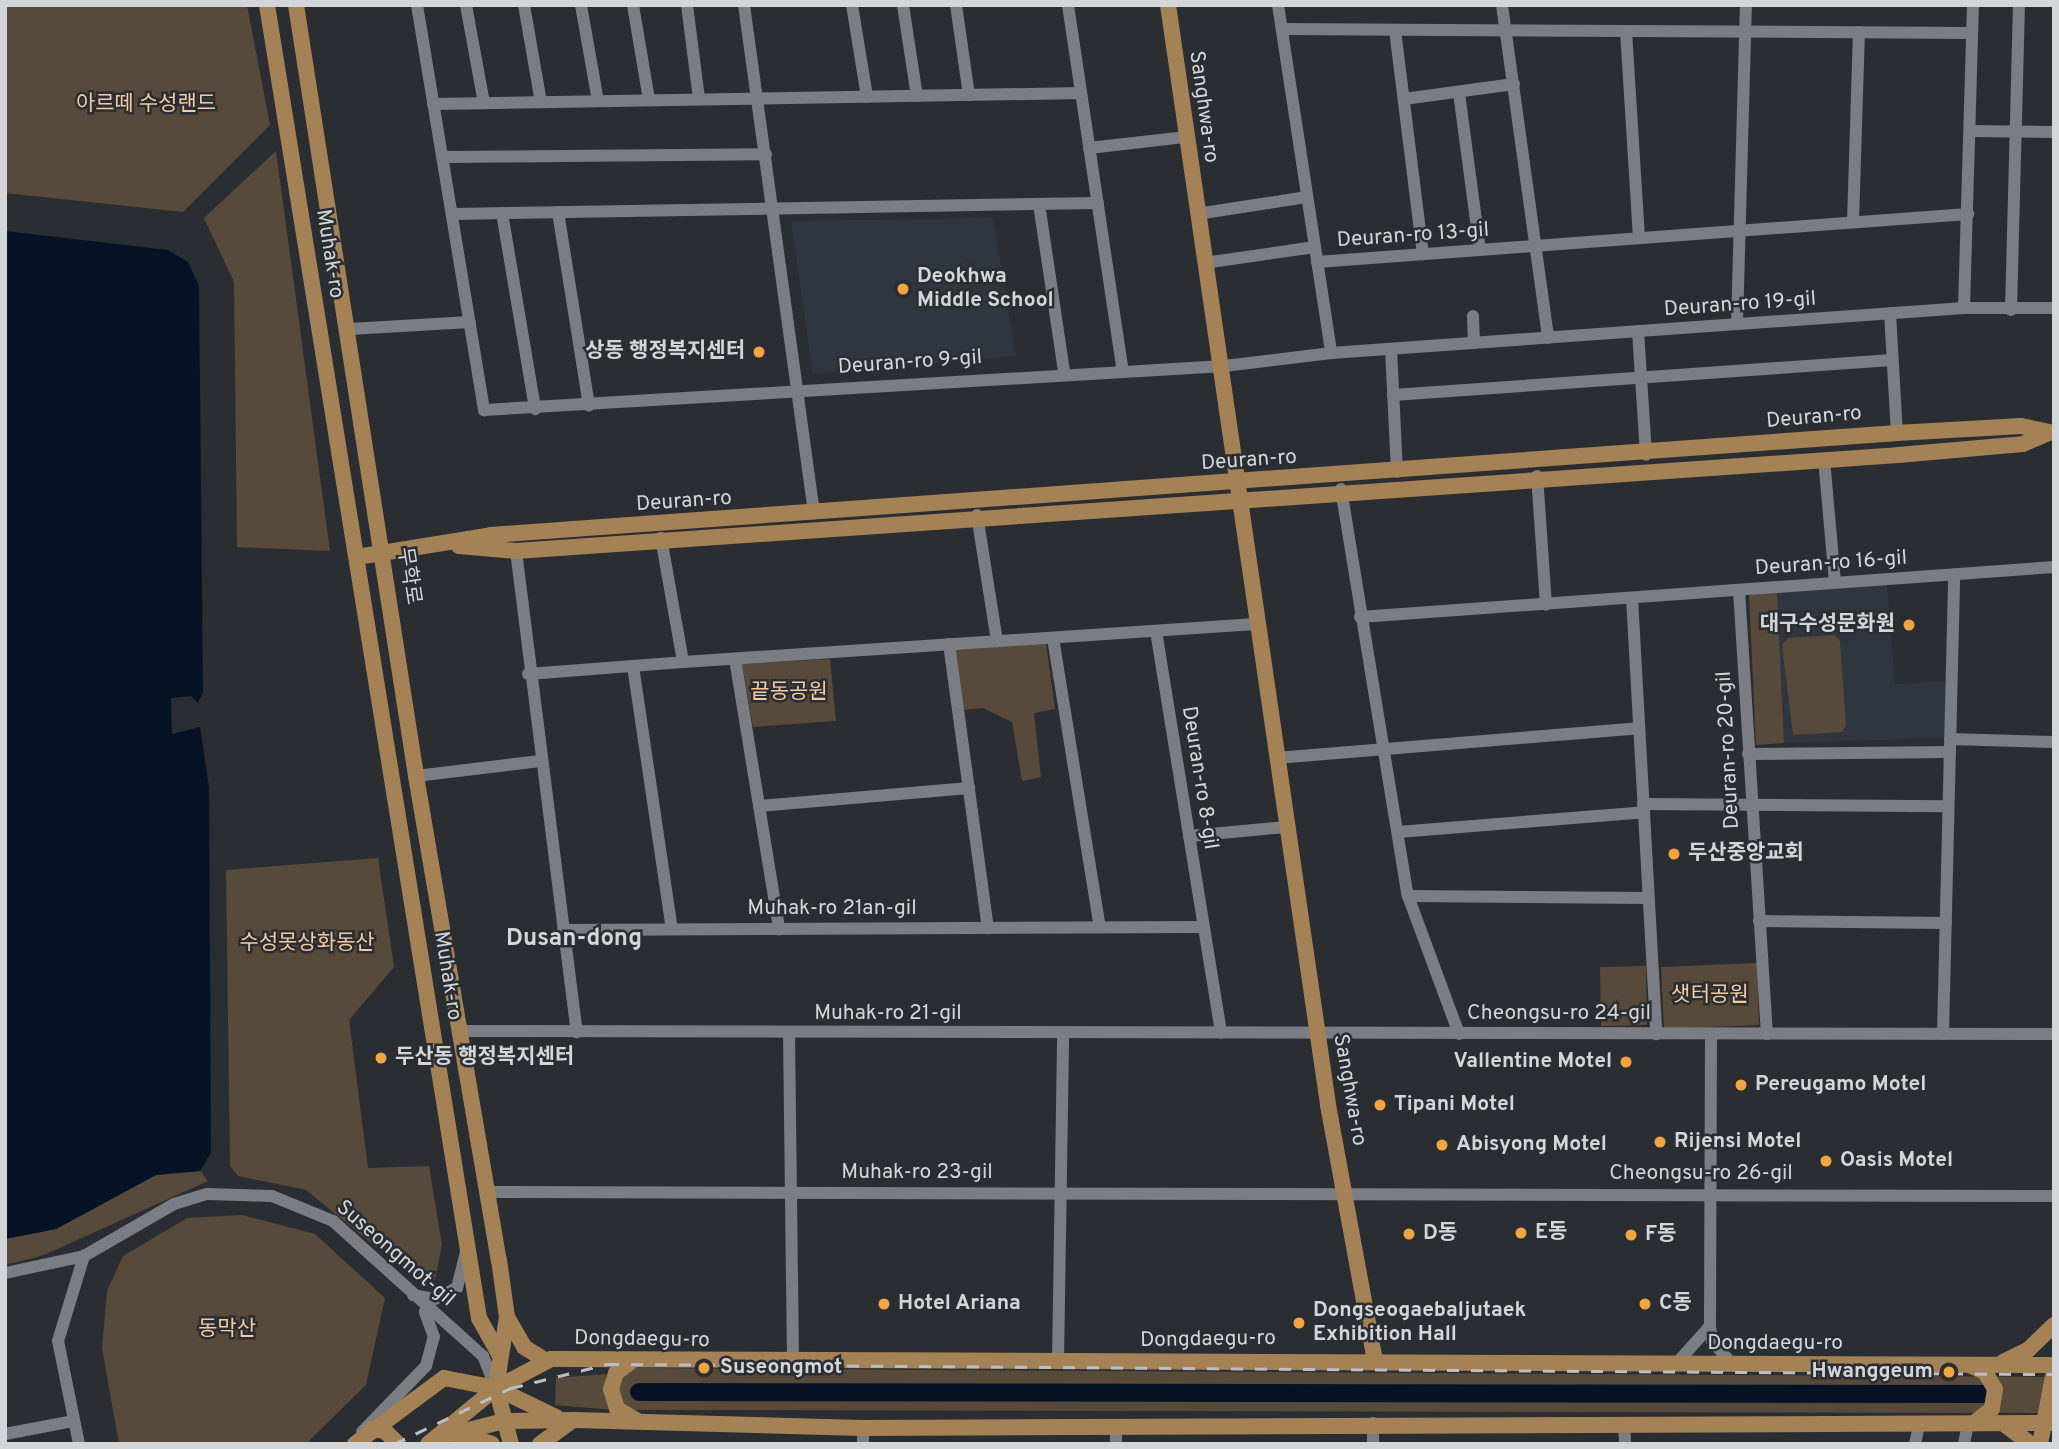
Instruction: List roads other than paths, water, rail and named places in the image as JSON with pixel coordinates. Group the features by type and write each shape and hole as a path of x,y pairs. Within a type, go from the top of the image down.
{"main road":[{"name":"Muhak-ro","path":"267,5 479,1318 499,1354"},
{"name":"Muhak-ro","path":"296,5 350,329 416,776 507,1317 499,1354 496,1388 511,1444"},
{"name":"Sanghwa-ro","path":"1168,5 1236,489 1317,1033 1348,1191 1376,1361"},
{"name":"Deuran-ro","path":"455,545 516,551 977,515 1397,472 1646,455 1897,433 2021,426 2050,434"},
{"name":"Deuran-ro","path":"358,557 455,545 491,535 814,513 1236,489 1341,489 1824,459 2023,444 2050,434"},
{"path":"507,1317 524,1347 547,1361"},
{"path":"1989,1365 2028,1350 2054,1325"},
{"path":"633,1360 616,1373 611,1393 620,1412 640,1420"},
{"name":"Dongdaegu-ro","path":"435,1441 496,1388 547,1361 1376,1361 1674,1366 2054,1365"},
{"path":"1966,1366 1985,1372 1995,1399 1986,1416 1968,1424"},
{"path":"2040,1444 2049,1423 2054,1371"},
{"path":"354,1444 444,1378 496,1388 546,1415 575,1420"},
{"path":"540,1444 575,1420"},
{"path":"435,1441 504,1421 575,1420 640,1420 863,1436 1116,1426 1373,1423 2049,1423"},
{"path":"2002,1423 2031,1444"},
{"path":"371,1429 391,1434 398,1444"},
{"path":"435,1441 492,1444"}],"street":[{"path":"350,329 470,322 417,5"},
{"path":"466,5 484,103"},
{"path":"524,5 541,102"},
{"path":"581,5 598,101"},
{"path":"633,5 649,100"},
{"path":"687,5 699,99"},
{"path":"744,5 801,390 814,513"},
{"path":"852,5 867,97"},
{"path":"903,5 917,96"},
{"path":"956,5 969,95"},
{"path":"1068,5 1122,367 1218,363 1391,349 1397,472"},
{"path":"1278,5 1317,262"},
{"path":"1502,5 1548,338"},
{"path":"1737,324 1746,5"},
{"path":"1965,308 1973,5"},
{"path":"2011,310 2019,5"},
{"path":"1282,29 1972,33"},
{"path":"1395,30 1423,254"},
{"path":"1626,31 1639,238"},
{"path":"1853,222 1859,32"},
{"path":"1404,99 1514,84"},
{"path":"433,104 1081,93"},
{"path":"1459,93 1480,250"},
{"path":"1970,131 2054,132"},
{"path":"1089,148 1186,137"},
{"path":"443,157 766,154"},
{"path":"1197,214 1307,197"},
{"path":"453,214 1097,203"},
{"path":"1039,204 1064,372"},
{"path":"558,212 589,406"},
{"path":"502,214 535,409"},
{"name":"Deuran-ro 13-gil","path":"1331,354 1317,262 1968,214"},
{"path":"1204,263 1315,247"},
{"name":"Deuran-ro 19-gil","path":"1391,349 1965,308 2054,308"},
{"path":"1890,313 1897,433"},
{"path":"1473,316 1474,343"},
{"name":"Deuran-ro 9-gil","path":"470,322 484,410 589,406 1122,367"},
{"path":"1638,331 1646,455"},
{"path":"1393,395 1892,360"},
{"name":"Deuran-ro","path":"1824,459 1835,583"},
{"path":"1537,476 1546,605"},
{"path":"1341,489 1408,896 1459,1034"},
{"path":"977,515 997,641"},
{"path":"661,538 683,662"},
{"path":"516,551 528,674 577,1032"},
{"name":"Deuran-ro 16-gil","path":"1360,617 2054,568"},
{"path":"1943,1034 1954,574"},
{"name":"Deuran-ro 20-gil","path":"1739,590 1768,1034"},
{"path":"1632,598 1656,1034"},
{"path":"528,674 1256,624"},
{"name":"Deuran-ro 8-gil","path":"1156,631 1221,1033"},
{"path":"1053,638 1100,927"},
{"path":"949,645 988,928"},
{"path":"735,659 779,929"},
{"path":"633,666 672,929"},
{"path":"1276,758 1639,728"},
{"path":"1748,754 2054,742"},
{"path":"416,776 540,761"},
{"path":"759,806 969,788"},
{"path":"1398,832 1643,808 1751,804 1948,806"},
{"path":"1189,836 1286,827"},
{"path":"1408,896 1648,898"},
{"path":"1759,921 1945,923"},
{"name":"Muhak-ro 21an-gil","path":"563,930 1203,927"},
{"name":"Muhak-ro 21-gil","path":"460,1031 1317,1033"},
{"path":"789,1033 788,1192 793,1362"},
{"path":"1058,1362 1063,1033"},
{"name":"Cheongsu-ro 24-gil","path":"1317,1033 2054,1034"},
{"path":"1711,1034 1710,1326 1712,1341 1734,1366"},
{"name":"Muhak-ro 23-gil","path":"488,1192 1348,1191"},
{"name":"Cheongsu-ro 26-gil","path":"1348,1191 2054,1196"},
{"name":"Suseongmot-gil","path":"5,1273 84,1256 174,1204 207,1194 254,1193 333,1221 483,1356 496,1388"},
{"path":"413,1295 435,1299 457,1288 468,1238"},
{"path":"79,1444 58,1341 84,1256"},
{"path":"354,1444 416,1381 432,1352 433,1324 413,1295"},
{"path":"1674,1366 1710,1326"},
{"path":"5,1434 73,1421"},
{"path":"1373,1423 1373,1444"},
{"path":"1624,1423 1625,1444"},
{"path":"1964,1444 1968,1424"},
{"path":"1915,1444 1919,1425"},
{"path":"1116,1426 1116,1444"}],"water":[{"path":"5,231 168,250 188,262 199,286 203,692 198,703 191,696 171,698 172,734 200,727 209,787 211,1153 200,1171 156,1175 56,1229 5,1239"}],"waterway":[{"path":"639,1392 1984,1394"}],"railway":[{"path":"394,1444 511,1388 607,1364 2054,1374"}],"place":[{"name":"Deokhwa Middle School","path":"903,289"},
{"name":"상동 행정복지센터","path":"759,352"},
{"name":"대구수성문화원","path":"1909,625"},
{"name":"두산중앙교회","path":"1674,854"},
{"name":"두산동 행정복지센터","path":"381,1058"},
{"name":"Vallentine Motel","path":"1626,1062"},
{"name":"Pereugamo Motel","path":"1741,1085"},
{"name":"Tipani Motel","path":"1380,1105"},
{"name":"Rijensi Motel","path":"1660,1142"},
{"name":"Abisyong Motel","path":"1442,1145"},
{"name":"Oasis Motel","path":"1826,1161"},
{"name":"E동","path":"1521,1233"},
{"name":"D동","path":"1409,1234"},
{"name":"F동","path":"1631,1235"},
{"name":"Hotel Ariana","path":"884,1304"},
{"name":"C동","path":"1645,1304"},
{"name":"Dongseogaebaljutaek Exhibition Hall","path":"1299,1323"},
{"name":"Suseongmot","path":"704,1368"},
{"name":"Hwanggeum","path":"1949,1372"}],"district":[{"name":"Dusan-dong","path":"574,940"}],"park label":[{"name":"아르떼 수성랜드","path":"146,105"},
{"name":"끝동공원","path":"789,693"},
{"name":"수성못상화동산","path":"307,944"},
{"name":"샛터공원","path":"1710,996"},
{"name":"동막산","path":"227,1330"}]}
